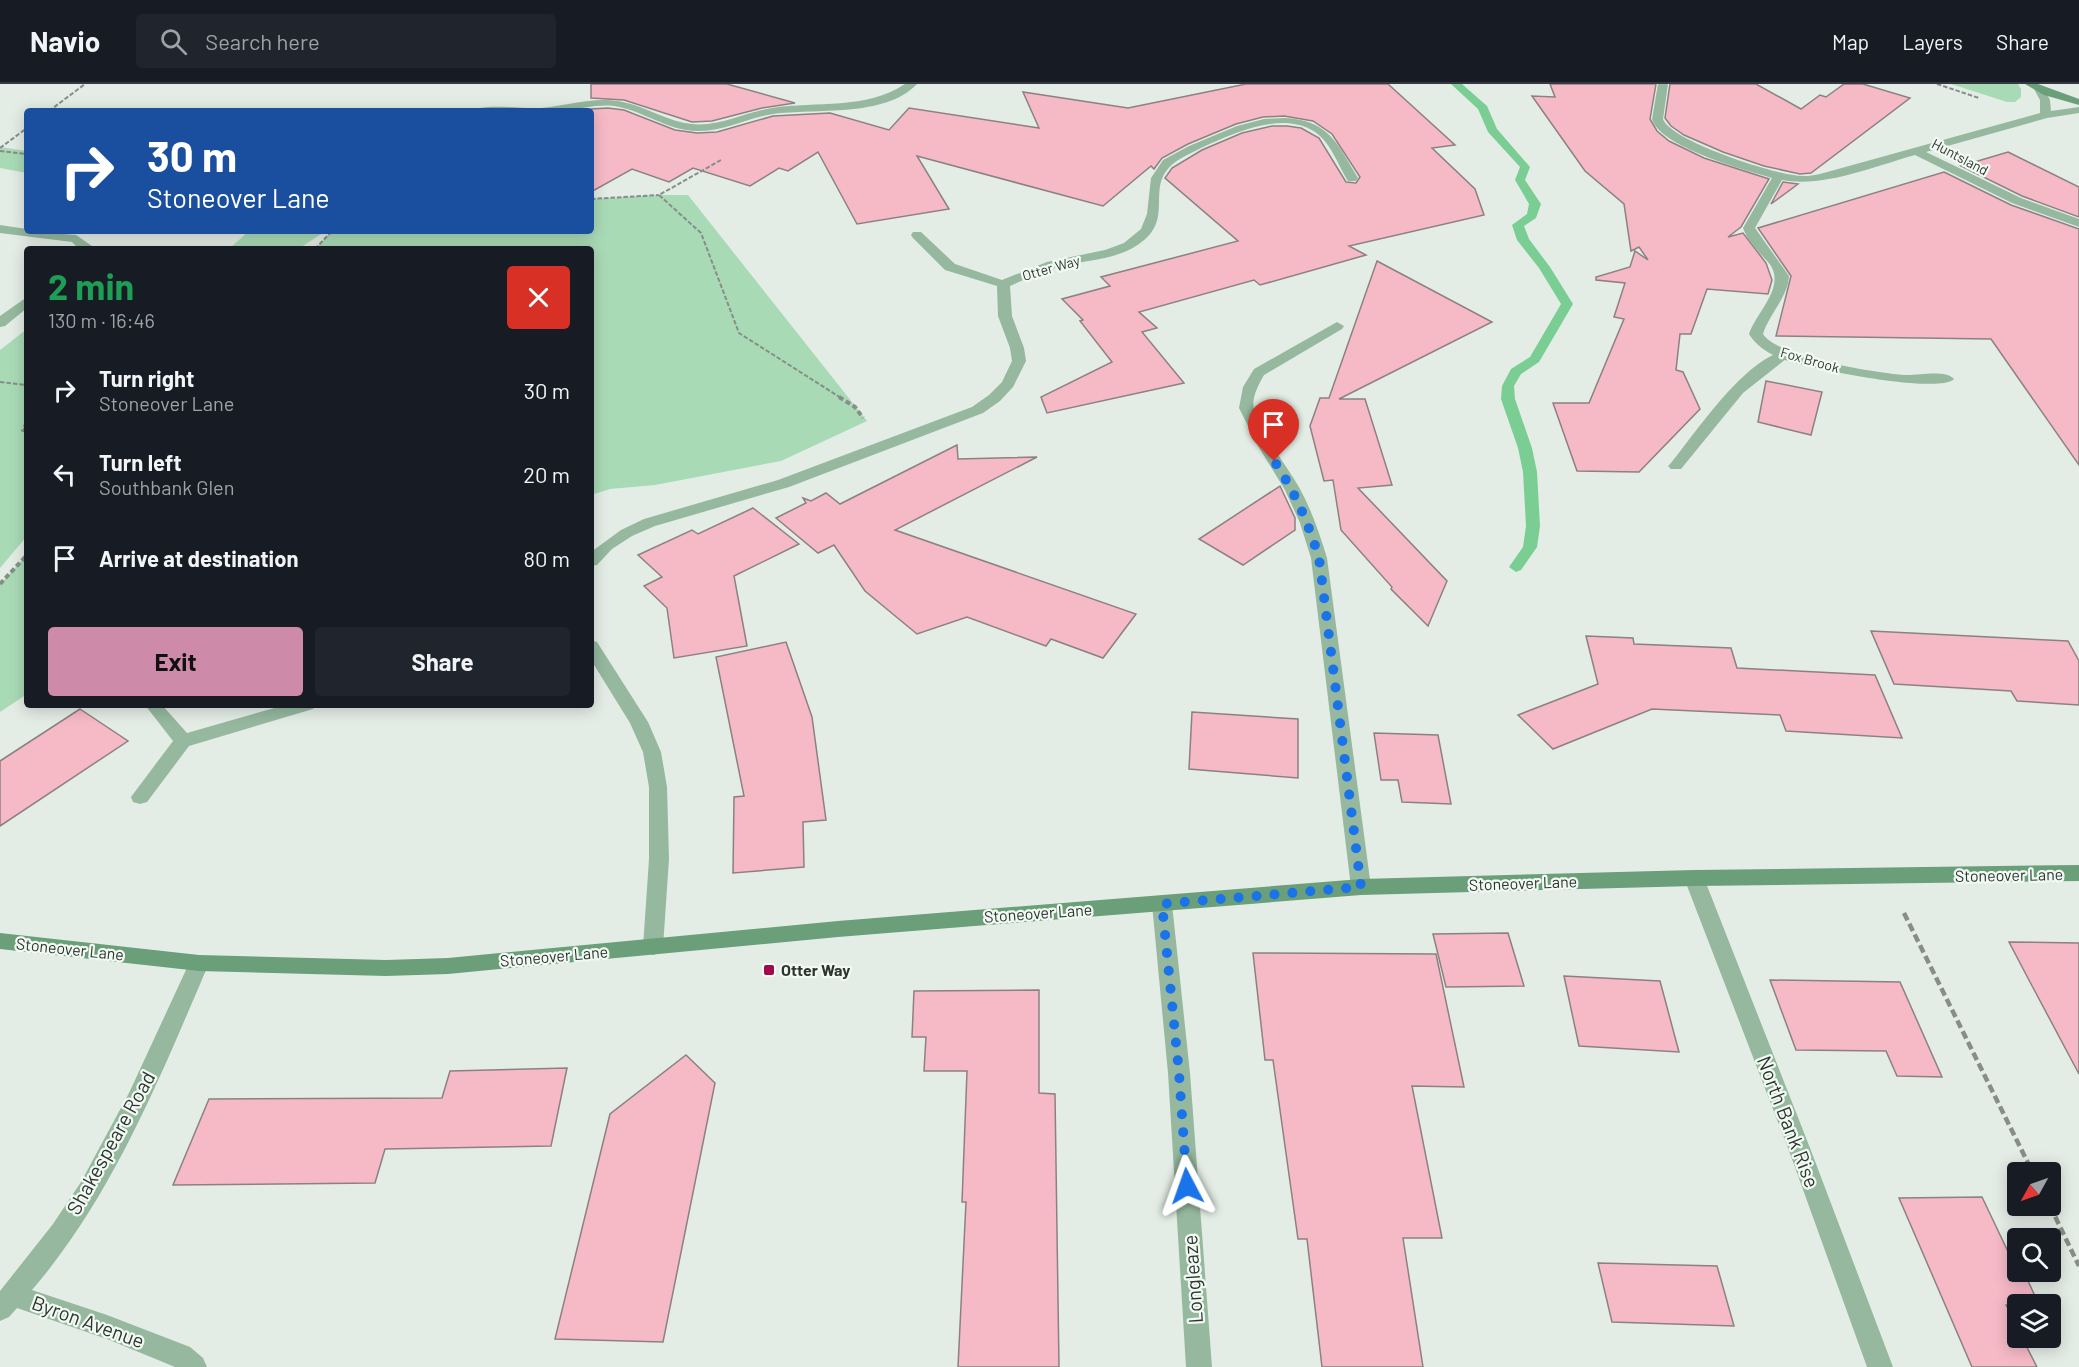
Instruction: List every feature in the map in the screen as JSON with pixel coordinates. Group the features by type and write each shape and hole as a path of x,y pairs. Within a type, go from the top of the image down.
{"street":[{"path":"564,108 610,102 626,105 681,125 699,128 772,110 836,106 883,99 899,93 912,84"},
{"path":"1663,84 1665,91 1657,118 1659,126 1671,135 1692,145 1779,176 1799,179 1822,177 1918,152"},
{"path":"2034,87 2079,102"},
{"path":"2034,87 2045,100 2046,116"},
{"name":"Huntsland","path":"1918,152 2046,116 2079,110"},
{"name":"Otter Way","path":"594,558 607,544 654,522 770,488 882,444 971,413 995,398 1013,378 1019,365 1018,351 1005,315 1004,284 1058,263 1104,255 1122,249 1139,239 1151,227 1156,207 1155,186 1159,172 1167,161 1186,151 1262,122 1303,124 1318,129 1326,137 1352,178"},
{"name":"Huntsland","path":"1918,152 1988,189 2030,207 2079,223"},
{"name":"Fox Brook","path":"1779,176 1749,228 1750,236 1781,271 1783,282 1760,318 1756,334 1761,342 1784,355 1847,370 1903,379 1947,380"},
{"path":"0,229 24,232"},
{"path":"38,234 76,239 86,246"},
{"path":"917,235 950,267 1004,284"},
{"path":"0,323 24,303"},
{"path":"1337,326 1259,372 1250,387 1246,408 1265,446 1293,490 1308,523 1319,558 1361,887"},
{"path":"1676,466 1741,386 1764,365 1784,355"},
{"path":"594,651 639,722 652,752 658,787 659,847 653,947"},
{"path":"155,708 183,741"},
{"path":"140,798 183,741 297,708"},
{"name":"Stoneover Lane","path":"0,942 199,963 386,968 448,966 838,929 1361,887 2079,873"},
{"name":"North Bank Rise","path":"1694,879 1799,1148 1880,1367"},
{"name":"Longleaze","path":"1162,904 1179,1073 1199,1367"},
{"name":"Shakespeare Road","path":"7,1302 74,1213 86,1193 164,1043 199,963"},
{"name":"Byron Avenue","path":"7,1302 107,1327 181,1356 194,1367"}],"path":[{"path":"53,108 86,84"},
{"path":"594,200 659,195 732,154 699,128"},
{"path":"0,149 24,130"},
{"path":"0,149 24,153"},
{"path":"659,195 701,233 740,333 855,407 882,444"},
{"path":"318,246 329,234"},
{"path":"0,382 24,385"},
{"path":"0,584 24,558"},
{"path":"1887,877 2028,1162"},
{"path":"2055,1216 2079,1266"}],"green space":[{"path":"1951,84 2018,84 2021,97 2015,102 2007,102"},
{"path":"0,147 24,151 24,172 0,168"},
{"path":"688,195 867,421 781,461 655,485 610,489 594,494 594,246 318,246 329,234 594,234 594,199"},
{"path":"246,234 321,234 303,246 232,246"},
{"path":"24,331 24,540 0,568 0,350"},
{"path":"24,558 24,696 0,712 0,584"}],"building":[{"path":"591,84 727,84 795,103 762,108 712,121 692,122 624,100 591,98"},
{"path":"1246,84 1388,84 1455,145 1432,148 1475,189 1484,215 1349,246 1366,255 1260,285 1254,280 1139,312 1157,328 1142,332 1184,383 1047,413 1041,397 1112,362 1080,321 1083,320 1062,299 1110,286 1101,277 1238,241 1165,178 1172,168 1202,150 1242,133 1272,126 1287,126 1301,128 1319,138 1346,182 1356,183 1360,177 1332,134 1313,121 1284,116 1263,117 1236,124 1188,144 1162,158 1154,169 1151,166 1103,206 917,156 949,209 857,224 818,152 788,171 779,168 750,186 693,168 669,182 632,169 594,190 594,109 624,110 675,130 697,133 717,132 773,116 830,113 889,130 909,108 1039,128 1023,92 1128,108"},
{"path":"1550,84 1656,84 1650,119 1657,131 1669,141 1704,158 1769,179 1741,227 1728,237 1743,233 1766,263 1772,280 1768,294 1707,289 1691,334 1680,334 1676,370 1683,372 1700,409 1639,472 1577,471 1553,403 1589,403 1624,319 1614,317 1625,283 1596,280 1596,277 1630,267 1635,251 1648,260 1639,247 1631,251 1624,204 1585,171 1532,96 1555,97"},
{"path":"1670,84 1756,84 1801,109 1820,95 1826,97 1844,84 1863,84 1910,98 1811,173 1800,174 1764,166 1723,152 1684,135 1671,126 1665,118"},
{"path":"2008,152 2079,187 2079,217 2022,196 1961,166"},
{"path":"1944,172 2011,205 2079,229 2079,465 1991,339 1776,336 1791,276 1758,228"},
{"path":"1783,182 1798,184 1771,204"},
{"path":"1377,261 1492,322 1339,399 1365,399 1392,485 1358,488 1447,581 1428,626 1391,589 1392,587 1341,530 1333,480 1324,481 1310,426 1320,398 1329,398"},
{"path":"1766,381 1822,392 1811,435 1758,422"},
{"path":"957,445 958,459 1037,457 895,530 1136,614 1103,658 1051,639 1046,646 967,617 917,634 865,591 834,545 818,553 776,518 806,503 803,498 811,501 826,493 840,504"},
{"path":"1280,486 1295,518 1295,530 1243,565 1199,539"},
{"path":"753,508 799,544 734,576 747,646 674,658 667,608 644,586 662,577 638,555 692,530 698,534"},
{"path":"1871,631 2068,641 2079,661 2079,705 2017,701 2011,691 1894,684"},
{"path":"1586,636 1633,638 1634,644 1731,648 1737,668 1875,675 1902,738 1786,731 1780,715 1652,709 1553,749 1518,715 1598,684"},
{"path":"786,642 812,717 826,820 803,822 804,867 733,873 734,797 744,796 716,657"},
{"path":"80,709 128,741 0,826 0,761"},
{"path":"1192,712 1298,719 1298,778 1189,769"},
{"path":"1374,733 1438,735 1451,804 1402,802 1398,780 1381,780"},
{"path":"1508,933 1524,986 1446,987 1433,934"},
{"path":"2009,942 2079,943 2079,1074 2030,982"},
{"path":"1253,953 1436,954 1464,1087 1412,1086 1442,1238 1403,1238 1423,1367 1322,1367 1307,1239 1298,1239 1273,1060 1265,1060"},
{"path":"1564,976 1660,981 1679,1052 1579,1046"},
{"path":"1770,980 1900,982 1942,1077 1897,1076 1886,1051 1796,1050"},
{"path":"1039,990 1039,1093 1055,1094 1059,1367 958,1367 966,1202 962,1202 967,1071 924,1071 926,1037 912,1037 914,991"},
{"path":"686,1055 715,1083 663,1342 555,1339 610,1114"},
{"path":"567,1068 551,1146 385,1149 375,1183 173,1185 209,1099 442,1098 450,1071"},
{"path":"1982,1197 2007,1250 2007,1282 2029,1282 2034,1294 2007,1294 2007,1348 2027,1348 2037,1367 1972,1367 1899,1198"},
{"path":"1598,1263 1717,1266 1734,1326 1612,1322"}],"waterway":[{"path":"1456,84 1483,108 1492,130 1525,167 1520,180 1535,204 1532,216 1518,225 1523,240 1544,267 1567,304 1535,359 1516,372 1508,386 1508,399 1525,448 1530,472 1533,526 1530,547 1516,567"}],"place":[{"name":"Otter Way","path":"769,970"}],"route":[{"path":"1187,1186 1179,1073 1162,904 1361,887 1319,558 1308,523 1293,490 1274,461"}]}
